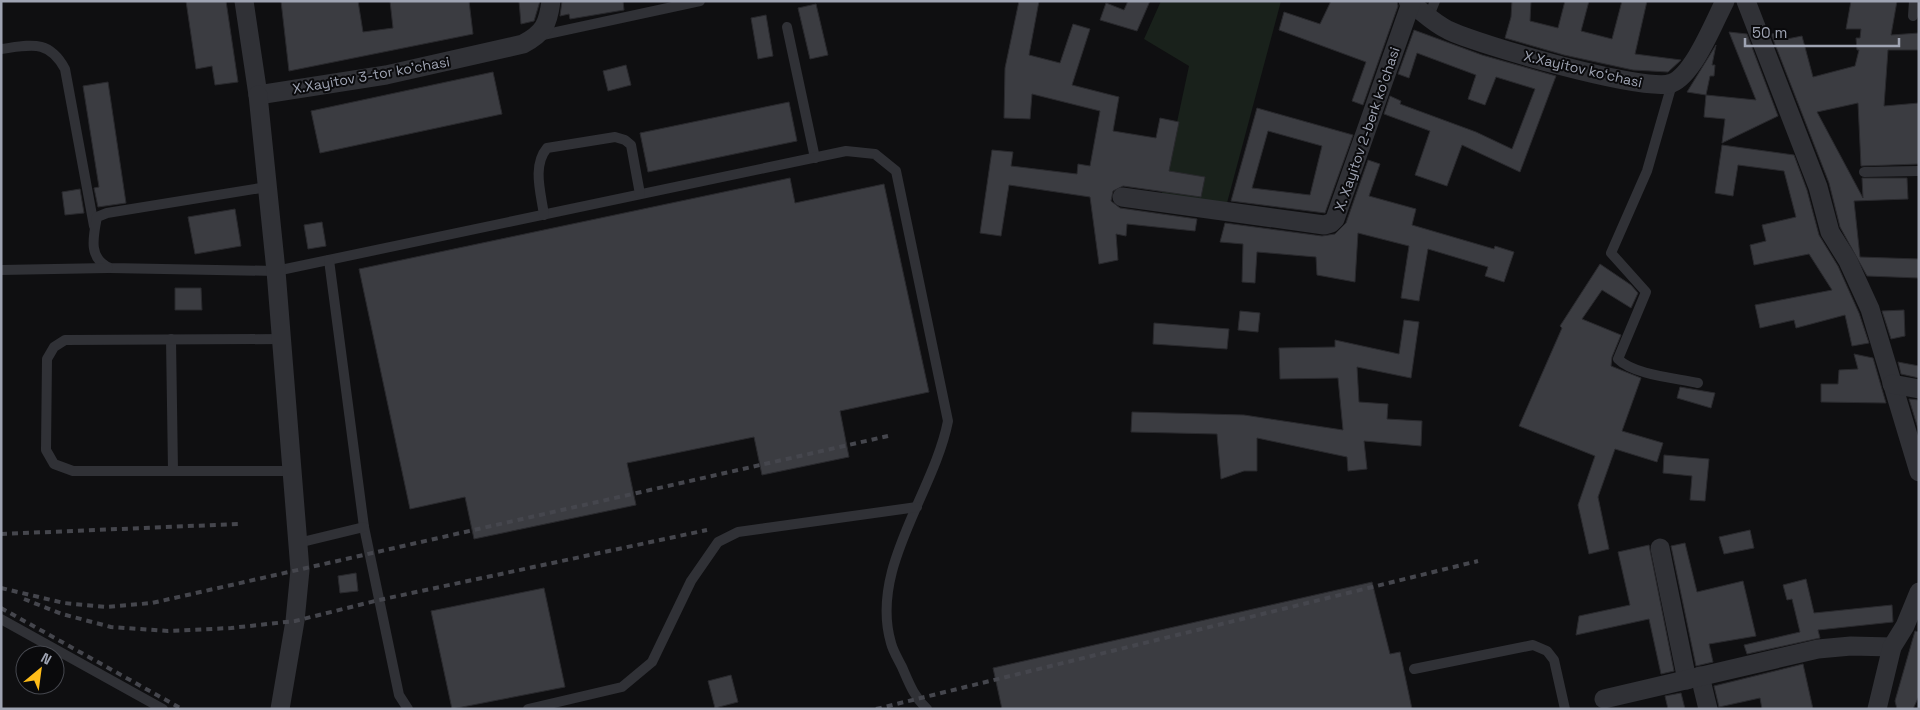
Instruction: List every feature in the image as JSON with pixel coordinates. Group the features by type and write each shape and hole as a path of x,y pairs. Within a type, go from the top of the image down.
{"street":[{"path":"244,1 258,95 276,271 300,570 295,621 280,709"},
{"path":"538,36 548,20 551,1"},
{"path":"1672,84 1683,76 1698,54 1725,1"},
{"path":"1746,1 1819,174 1830,232 1848,261 1870,310 1919,472"},
{"name":"X.Xayitov koʻchasi","path":"1410,2 1432,10 1449,31 1523,56 1624,81 1661,85 1672,84"},
{"name":"X. Xayitov 2-berk koʼchasi","path":"1122,196 1324,225 1331,224 1335,219 1410,2"},
{"name":"X.Xayitov 3-tor koʼchasi","path":"258,95 386,75 496,51 523,44 538,36"},
{"path":"1892,384 1919,389"},
{"path":"1660,548 1694,678 1708,709"},
{"path":"1878,709 1892,647 1905,626 1919,592"},
{"path":"1604,698 1818,649 1851,646 1892,647"}],"lane":[{"path":"538,36 700,1"},
{"path":"1913,16 1914,1"},
{"path":"788,27 815,158"},
{"path":"1,49 30,45 43,47 58,55 65,69 94,231 94,256 100,264 110,268"},
{"path":"1672,84 1646,171 1611,253 1646,292 1618,359 1625,365 1638,370 1698,383"},
{"path":"544,215 538,164 541,155 547,148 615,137 625,140 631,145 640,194"},
{"path":"1,270 110,268 276,271 846,151 875,154 896,171 948,422 943,445 890,577 887,609 890,643 916,699 927,709"},
{"path":"1864,172 1918,171"},
{"path":"94,231 97,217 107,212 267,187"},
{"path":"329,260 364,527 398,695 408,709"},
{"path":"171,339 173,471"},
{"path":"282,339 65,340 54,347 47,359 46,450 54,464 73,471 292,471"},
{"path":"528,709 622,687 652,662 691,581 718,542 738,532 917,507"},
{"path":"298,543 364,527"},
{"path":"1,619 163,709"},
{"path":"1414,669 1533,645 1547,651 1554,660 1565,709"}],"shaded area":[{"path":"1161,1 1281,1 1227,203 1161,197 1189,66 1144,39"}],"building":[{"path":"186,1 226,1 238,82 215,85 212,66 196,69"},
{"path":"281,1 358,1 363,32 393,28 390,1 469,1 473,34 289,71"},
{"path":"519,1 540,1 534,21 521,24"},
{"path":"562,1 623,1 624,10 570,19 569,14 560,16"},
{"path":"1019,1 1039,1 1029,55 1060,63 1073,24 1090,29 1072,85 1119,97 1113,131 1156,138 1160,118 1179,122 1169,171 1205,177 1201,197 1123,186 1113,191 1111,201 1120,208 1197,219 1195,231 1127,224 1126,236 1116,234 1118,260 1099,264 1090,197 1009,185 1001,236 980,233 992,150 1013,152 1011,166 1077,174 1078,164 1090,166 1100,111 1032,94 1030,119 1004,118 1005,68"},
{"path":"1128,1 1150,1 1137,31 1100,20 1106,3 1124,10"},
{"path":"1331,1 1397,1 1398,6 1363,105 1352,101 1366,62 1279,30 1284,12 1320,24"},
{"path":"1512,1 1531,1 1530,21 1558,28 1565,1 1589,1 1581,31 1612,39 1622,1 1647,1 1635,54 1681,60 1668,72 1633,70 1564,55 1505,38 1511,17"},
{"path":"1851,1 1897,1 1891,35 1919,33 1919,50 1888,50 1884,106 1919,103 1919,164 1861,166 1858,103 1817,112 1863,198 1862,178 1907,178 1908,199 1854,201 1860,257 1919,259 1919,278 1867,276 1840,227 1829,183 1771,34 1785,31 1787,39 1802,36 1813,77 1855,66 1859,50 1857,50 1856,38 1860,38 1861,29 1846,29"},
{"path":"816,4 828,55 810,59 798,8"},
{"path":"766,15 773,56 758,59 751,18"},
{"path":"1414,30 1482,55 1556,76 1520,172 1462,145 1447,186 1415,175 1430,131 1384,114 1390,96 1401,101 1400,104 1476,132 1512,149 1535,89 1496,77 1485,105 1468,99 1476,75 1417,53 1409,78 1398,74"},
{"path":"1729,32 1747,34 1778,116 1722,143 1725,119 1704,117 1706,95 1756,100"},
{"path":"1716,45 1712,65 1715,65 1714,76 1710,76 1706,95 1687,92"},
{"path":"626,65 631,85 608,91 603,71"},
{"path":"493,72 502,114 320,153 311,111"},
{"path":"108,82 126,203 98,207 94,188 99,187 83,86"},
{"path":"789,102 797,141 648,172 640,133"},
{"path":"1257,108 1353,135 1325,213 1231,201","holes":["1268,131 1322,146 1310,195 1252,188"]},
{"path":"1722,145 1794,155 1807,190 1819,235 1838,266 1859,313 1869,343 1852,346 1845,315 1796,328 1794,320 1760,328 1755,305 1832,290 1809,254 1754,265 1750,245 1766,241 1762,225 1796,217 1784,171 1738,165 1733,196 1715,193"},
{"path":"1368,160 1380,164 1369,196 1416,209 1412,225 1494,249 1495,246 1514,252 1504,282 1485,276 1488,267 1428,249 1419,301 1401,298 1409,246 1358,233 1355,282 1317,275 1316,257 1257,252 1255,283 1242,282 1243,244 1220,242 1225,223 1322,236 1335,234 1346,223"},
{"path":"790,178 795,203 884,184 929,392 840,411 849,457 762,475 754,437 627,463 636,505 474,539 465,497 410,509 359,269"},
{"path":"80,189 84,213 65,215 62,192"},
{"path":"235,209 241,246 195,254 188,217"},
{"path":"322,222 326,246 308,249 304,225"},
{"path":"1600,264 1631,285 1638,293 1631,308 1602,290 1582,319 1621,335 1612,357 1611,366 1641,378 1622,431 1663,443 1657,462 1615,449 1598,497 1609,549 1589,554 1578,505 1595,456 1519,426 1562,328 1560,326"},
{"path":"175,288 201,288 202,310 175,310"},
{"path":"1904,310 1905,336 1891,339 1882,311"},
{"path":"1240,311 1260,313 1258,332 1238,330"},
{"path":"1404,320 1419,322 1411,378 1357,367 1359,402 1388,404 1387,419 1422,421 1421,446 1364,441 1367,469 1348,471 1347,457 1257,438 1257,471 1244,471 1221,479 1217,434 1131,432 1132,412 1244,415 1343,430 1338,378 1280,379 1279,348 1335,347 1335,340 1399,354"},
{"path":"1154,323 1229,329 1227,349 1153,344"},
{"path":"1854,354 1873,358 1886,403 1821,402 1821,384 1838,384 1839,370 1858,369"},
{"path":"1898,362 1919,366 1919,378 1901,374"},
{"path":"1680,387 1715,393 1711,408 1677,398"},
{"path":"1909,399 1919,400 1919,432"},
{"path":"1664,455 1709,459 1705,501 1690,500 1692,476 1663,473"},
{"path":"1750,530 1754,548 1724,554 1719,537"},
{"path":"1685,543 1697,592 1743,581 1756,636 1709,644 1713,662 1696,666 1671,546"},
{"path":"1649,545 1674,671 1661,674 1649,619 1576,635 1579,616 1630,605 1618,552"},
{"path":"356,573 358,591 340,593 338,576"},
{"path":"1806,579 1814,613 1892,605 1893,622 1818,630 1820,638 1747,654 1744,645 1800,632 1792,599 1787,600 1783,585"},
{"path":"1372,582 1390,654 1400,652 1412,709 1002,709 993,668"},
{"path":"544,588 565,687 452,709 431,611"},
{"path":"1915,631 1919,632 1919,696 1913,709 1897,709 1895,701"},
{"path":"1803,664 1813,709 1762,709 1760,698 1719,707 1714,686"},
{"path":"731,675 738,702 715,708 708,681"},
{"path":"1681,693 1685,709 1668,709 1665,696"}],"railway":[{"path":"1,588 64,603 106,607 152,603 888,436"},
{"path":"1,534 238,524"},
{"path":"24,599 62,614 111,627 168,631 231,628 295,621 379,600 707,530"},
{"path":"876,709 1478,561"},
{"path":"1,608 182,709"}]}
